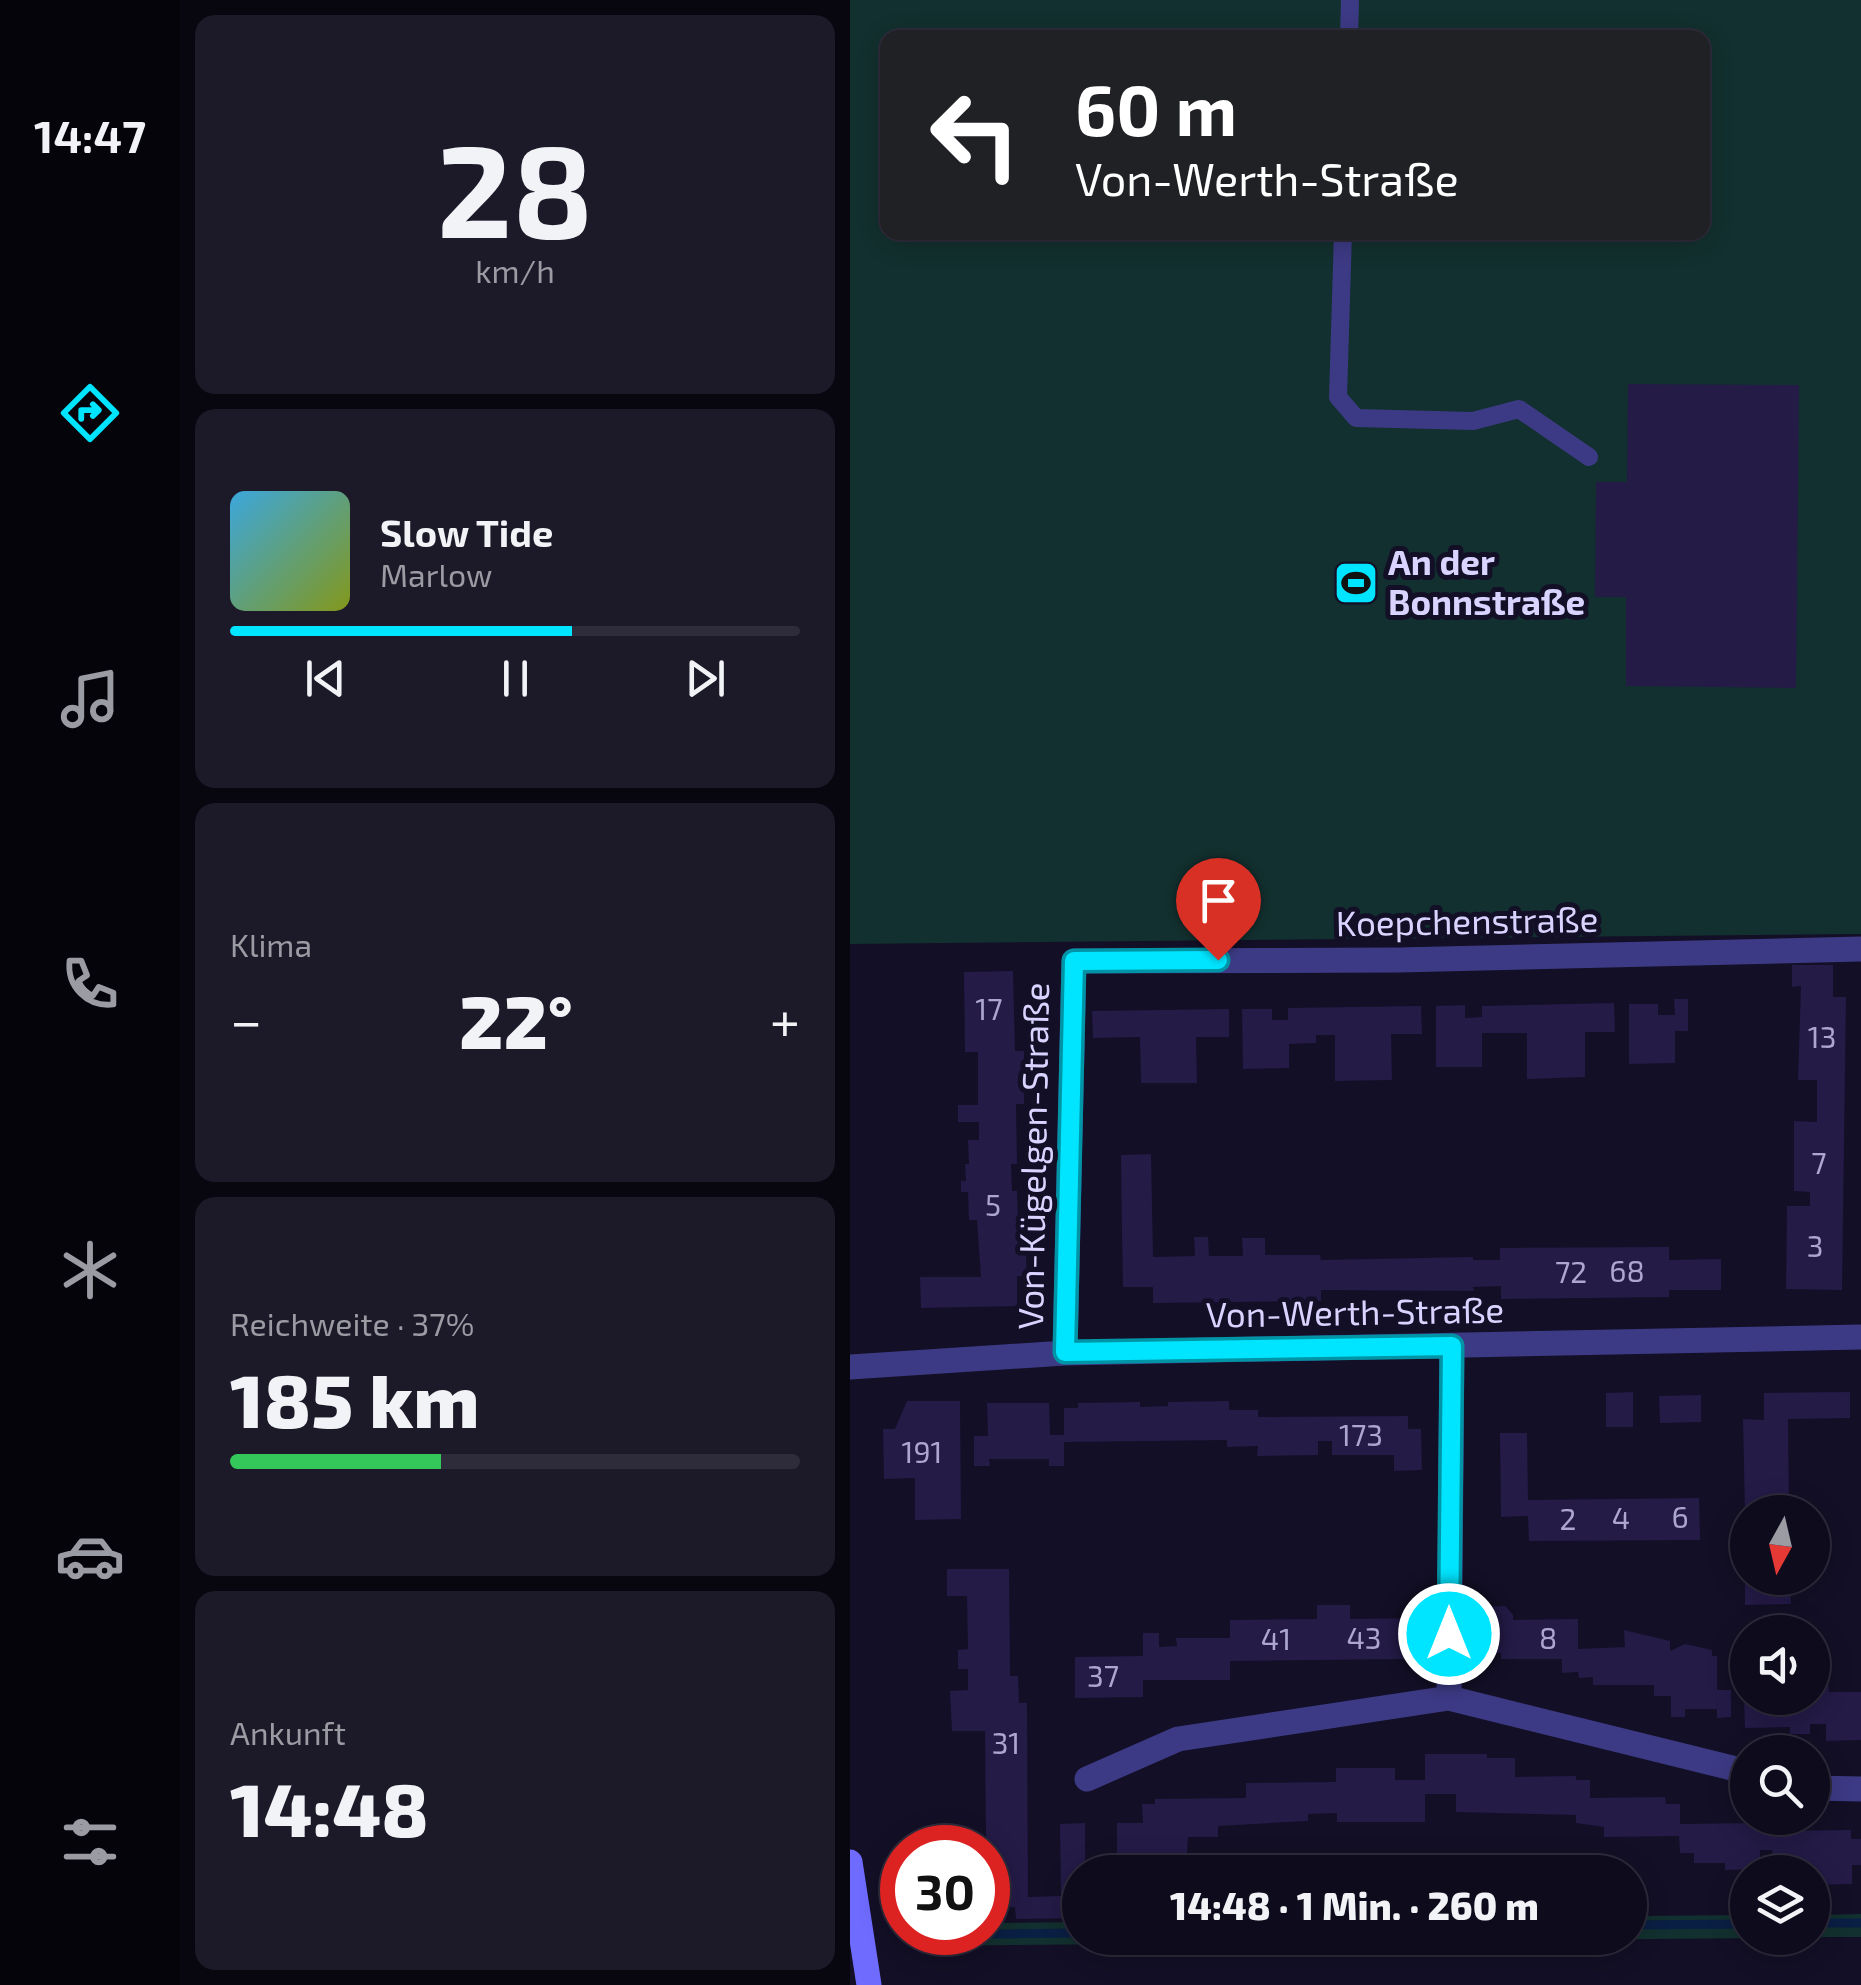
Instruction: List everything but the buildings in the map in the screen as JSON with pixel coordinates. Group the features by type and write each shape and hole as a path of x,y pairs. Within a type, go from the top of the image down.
{"main road":[{"path":"850,1862 869,1985"}],"street":[{"name":"Koepchenstraße","path":"1074,961 1398,960 1861,949"},
{"name":"Von-Kügelgen-Straße","path":"1065,1352 1074,961"},
{"name":"Von-Werth-Straße","path":"850,1367 1065,1352 1861,1338"},
{"path":"1449,1698 1452,1346"},
{"path":"1086,1779 1178,1740 1449,1698 1730,1768"},
{"path":"1830,1788 1861,1789"}],"lane":[{"path":"1349,30 1350,0"},
{"path":"1343,240 1338,397 1356,418 1473,420 1519,409 1589,457"}],"green space":[{"name":"An der Bonnstraße","path":"850,0 1861,0 1861,934 850,944"},
{"path":"1861,1914 1861,1937 1830,1937 1830,1915"},
{"path":"1730,1915 1730,1938 1647,1939 1647,1916"},
{"path":"1062,1922 1062,1945 1010,1945 1010,1923"}],"waterway":[{"path":"1830,1923 1861,1923"},
{"path":"1647,1925 1730,1924"},
{"path":"1010,1934 1062,1933"}],"place":[{"name":"An der Bonnstraße","path":"1356,583"}],"route":[{"path":"1218,960 1074,961 1065,1352 1452,1346 1449,1634"}]}
